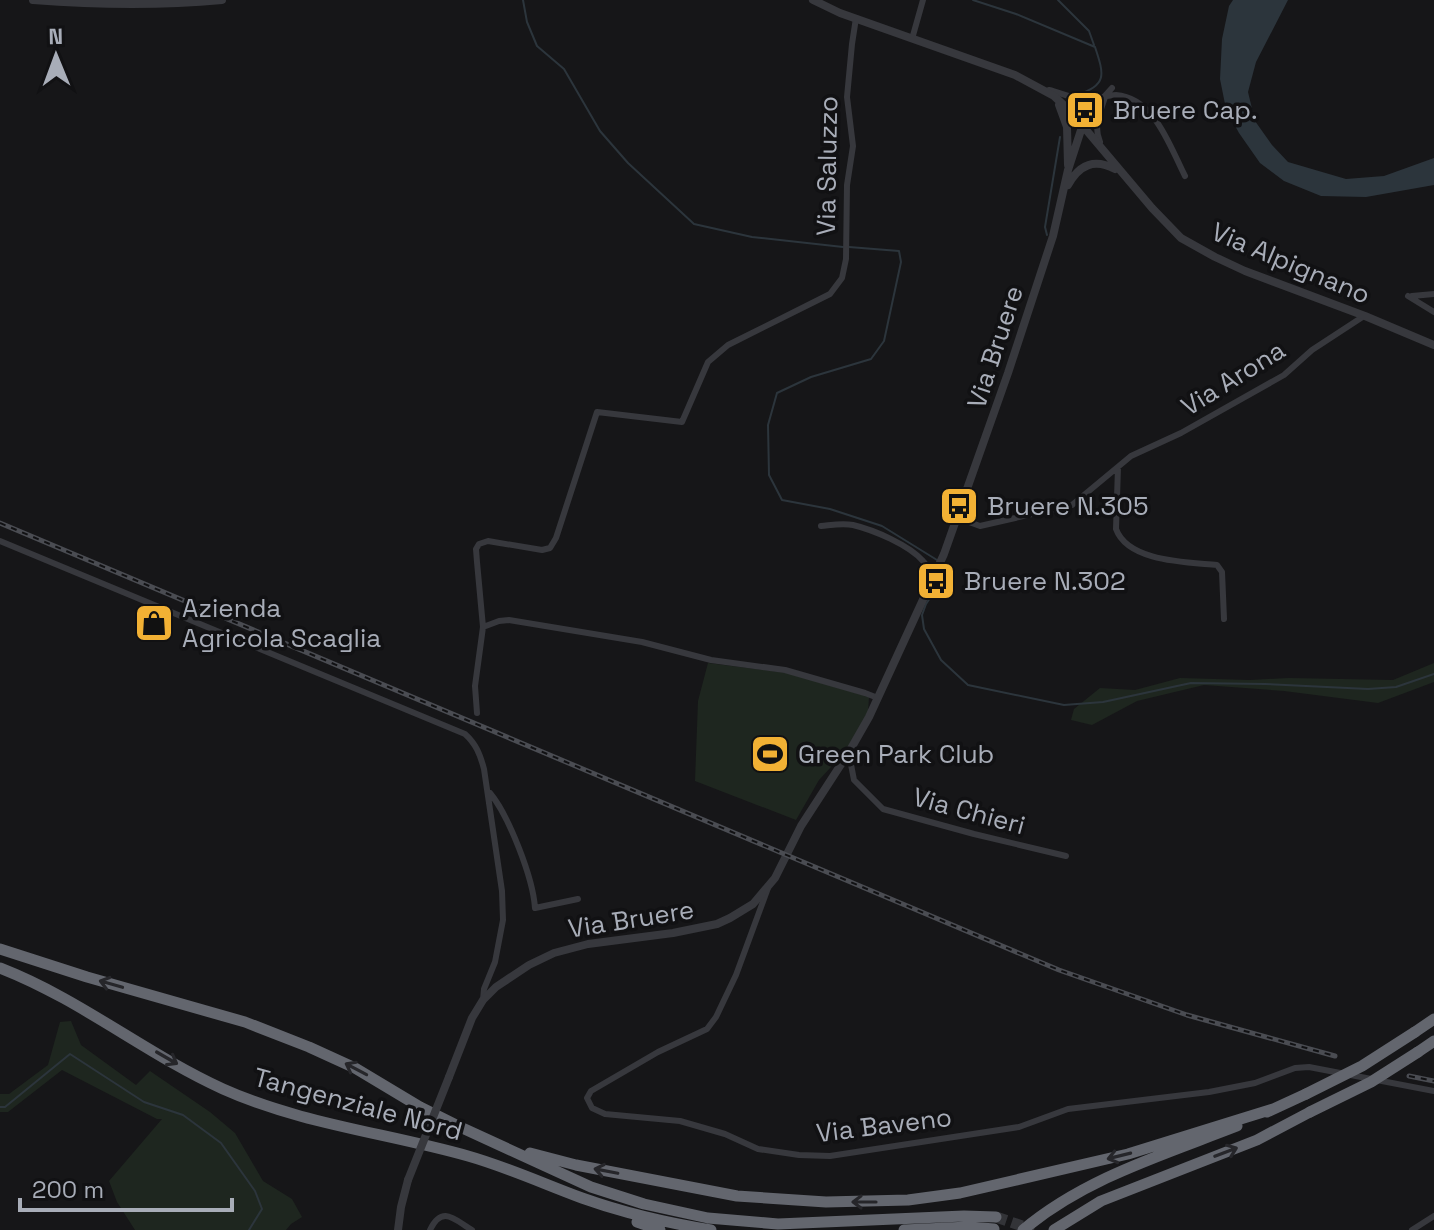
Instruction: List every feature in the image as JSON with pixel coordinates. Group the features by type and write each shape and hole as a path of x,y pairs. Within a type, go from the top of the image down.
{"highway":[{"name":"Tangenziale Nord","path":"0,949 270,1031 355,1068 438,1117 499,1145"},
{"name":"Tangenziale Nord","path":"0,968 56,993 201,1078 243,1098 290,1114 473,1157 585,1199"},
{"path":"1023,1230 1056,1204 1122,1170 1247,1123 1362,1066 1434,1019"},
{"path":"1054,1230 1101,1201 1257,1140 1371,1082 1434,1041"},
{"path":"499,1145 576,1165 737,1196 792,1201 877,1202 960,1193 1128,1154 1273,1109"},
{"path":"499,1145 616,1196 708,1218 778,1224 964,1216 995,1223"},
{"path":"585,1199 615,1214 660,1230"},
{"path":"585,1199 651,1219 711,1230"},
{"path":"904,1230 995,1223"}],"street":[{"path":"33,0 117,5 222,0"},
{"name":"Via Alpignano","path":"813,0 1015,75 1042,88 1054,96 1181,238 1245,271 1434,345"},
{"path":"912,39 923,0"},
{"name":"Via Saluzzo","path":"483,627 476,549 479,544 488,541 542,550 550,548 556,538 597,412 682,422 708,362 728,345 830,294 842,278 847,185 853,146 847,97 856,18"},
{"path":"1042,88 1074,98 1114,95 1141,104 1158,123 1185,176"},
{"path":"1082,127 1112,88"},
{"path":"1054,96 1067,127 1068,170"},
{"path":"1104,152 1096,133 1096,122 1105,97"},
{"name":"Via Bruere","path":"398,1230 408,1180 472,1018 483,1000 509,977 554,953 588,944 717,924 745,909 775,878 801,826 849,752 878,698 934,577 958,518 1044,263 1082,127"},
{"path":"1061,200 1071,180 1088,164 1104,164 1123,174"},
{"path":"1434,294 1408,296 1434,312"},
{"name":"Via Arona","path":"958,518 980,526 1072,505 1131,456 1181,433 1284,375 1312,350 1365,316"},
{"path":"1118,467 1116,529 1119,537 1134,549 1159,559 1217,565 1222,572 1224,619"},
{"path":"821,526 854,525 905,546 921,558 934,577"},
{"path":"0,541 465,734 473,741 484,769 502,891 503,920 495,962 483,1000"},
{"path":"477,713 475,686 483,627 509,620 642,642 711,660 785,670 878,698"},
{"name":"Via Chieri","path":"849,752 854,780 883,809 1066,856"},
{"path":"488,790 500,805 531,881 535,908 578,899"},
{"name":"Via Baveno","path":"768,888 736,975 707,1029 658,1052 591,1091 587,1098 592,1108 605,1114 680,1121 725,1134 758,1149 830,1156 1019,1127 1068,1109 1209,1092 1255,1083 1295,1068 1309,1067 1434,1091"},
{"path":"430,1230 434,1220 447,1215 472,1230"},
{"path":"1412,1230 1434,1216"}],"shaded area":[{"path":"1233,0 1288,0 1256,62 1248,92 1255,121 1288,162 1346,179 1384,176 1434,158 1434,185 1366,197 1321,196 1284,181 1260,163 1226,109 1220,79 1222,39"},
{"name":"Green Park Club","path":"708,663 787,673 869,697 867,728 819,780 796,820 695,781 698,701"},
{"path":"1434,663 1434,682 1378,703 1204,685 1137,701 1092,725 1071,720 1074,709 1100,688 1135,690 1180,678 1393,680"},
{"path":"71,1021 81,1045 136,1085 150,1071 235,1133 263,1181 292,1199 302,1217 286,1230 135,1230 117,1202 109,1181 162,1119 62,1070 8,1112 0,1112 0,1094 9,1094 48,1065 60,1022"}],"waterway":[{"path":"523,0 527,22 537,46 564,69 600,131 628,163 694,224 752,237 843,247"},
{"path":"973,0 1095,47 1101,78 1094,88 1076,95"},
{"path":"1058,0 1089,31 1094,45"},
{"path":"1047,235 1045,227 1060,137"},
{"path":"849,247 899,251 901,262 884,341 871,359 811,377 777,393 768,425 769,475 782,500 830,509 882,526 937,560"},
{"path":"944,568 942,580 922,615 924,629 941,660 968,685 1064,705 1103,702 1191,683 1368,689 1396,687 1434,674"},
{"path":"0,1107 5,1107 70,1054 144,1102 183,1115 221,1143 255,1191 262,1209 249,1230"}],"tunnel":[{"path":"996,1217 1034,1230"}],"railway":[{"path":"0,523 1059,970 1187,1015 1335,1056"},
{"path":"1409,1076 1434,1081"}],"place":[{"name":"Bruere Cap.","path":"1085,110"},
{"name":"Bruere N.305","path":"959,506"},
{"name":"Bruere N.302","path":"936,581"},
{"name":"Azienda Agricola Scaglia","path":"154,623"},
{"name":"Green Park Club","path":"770,754"}]}
